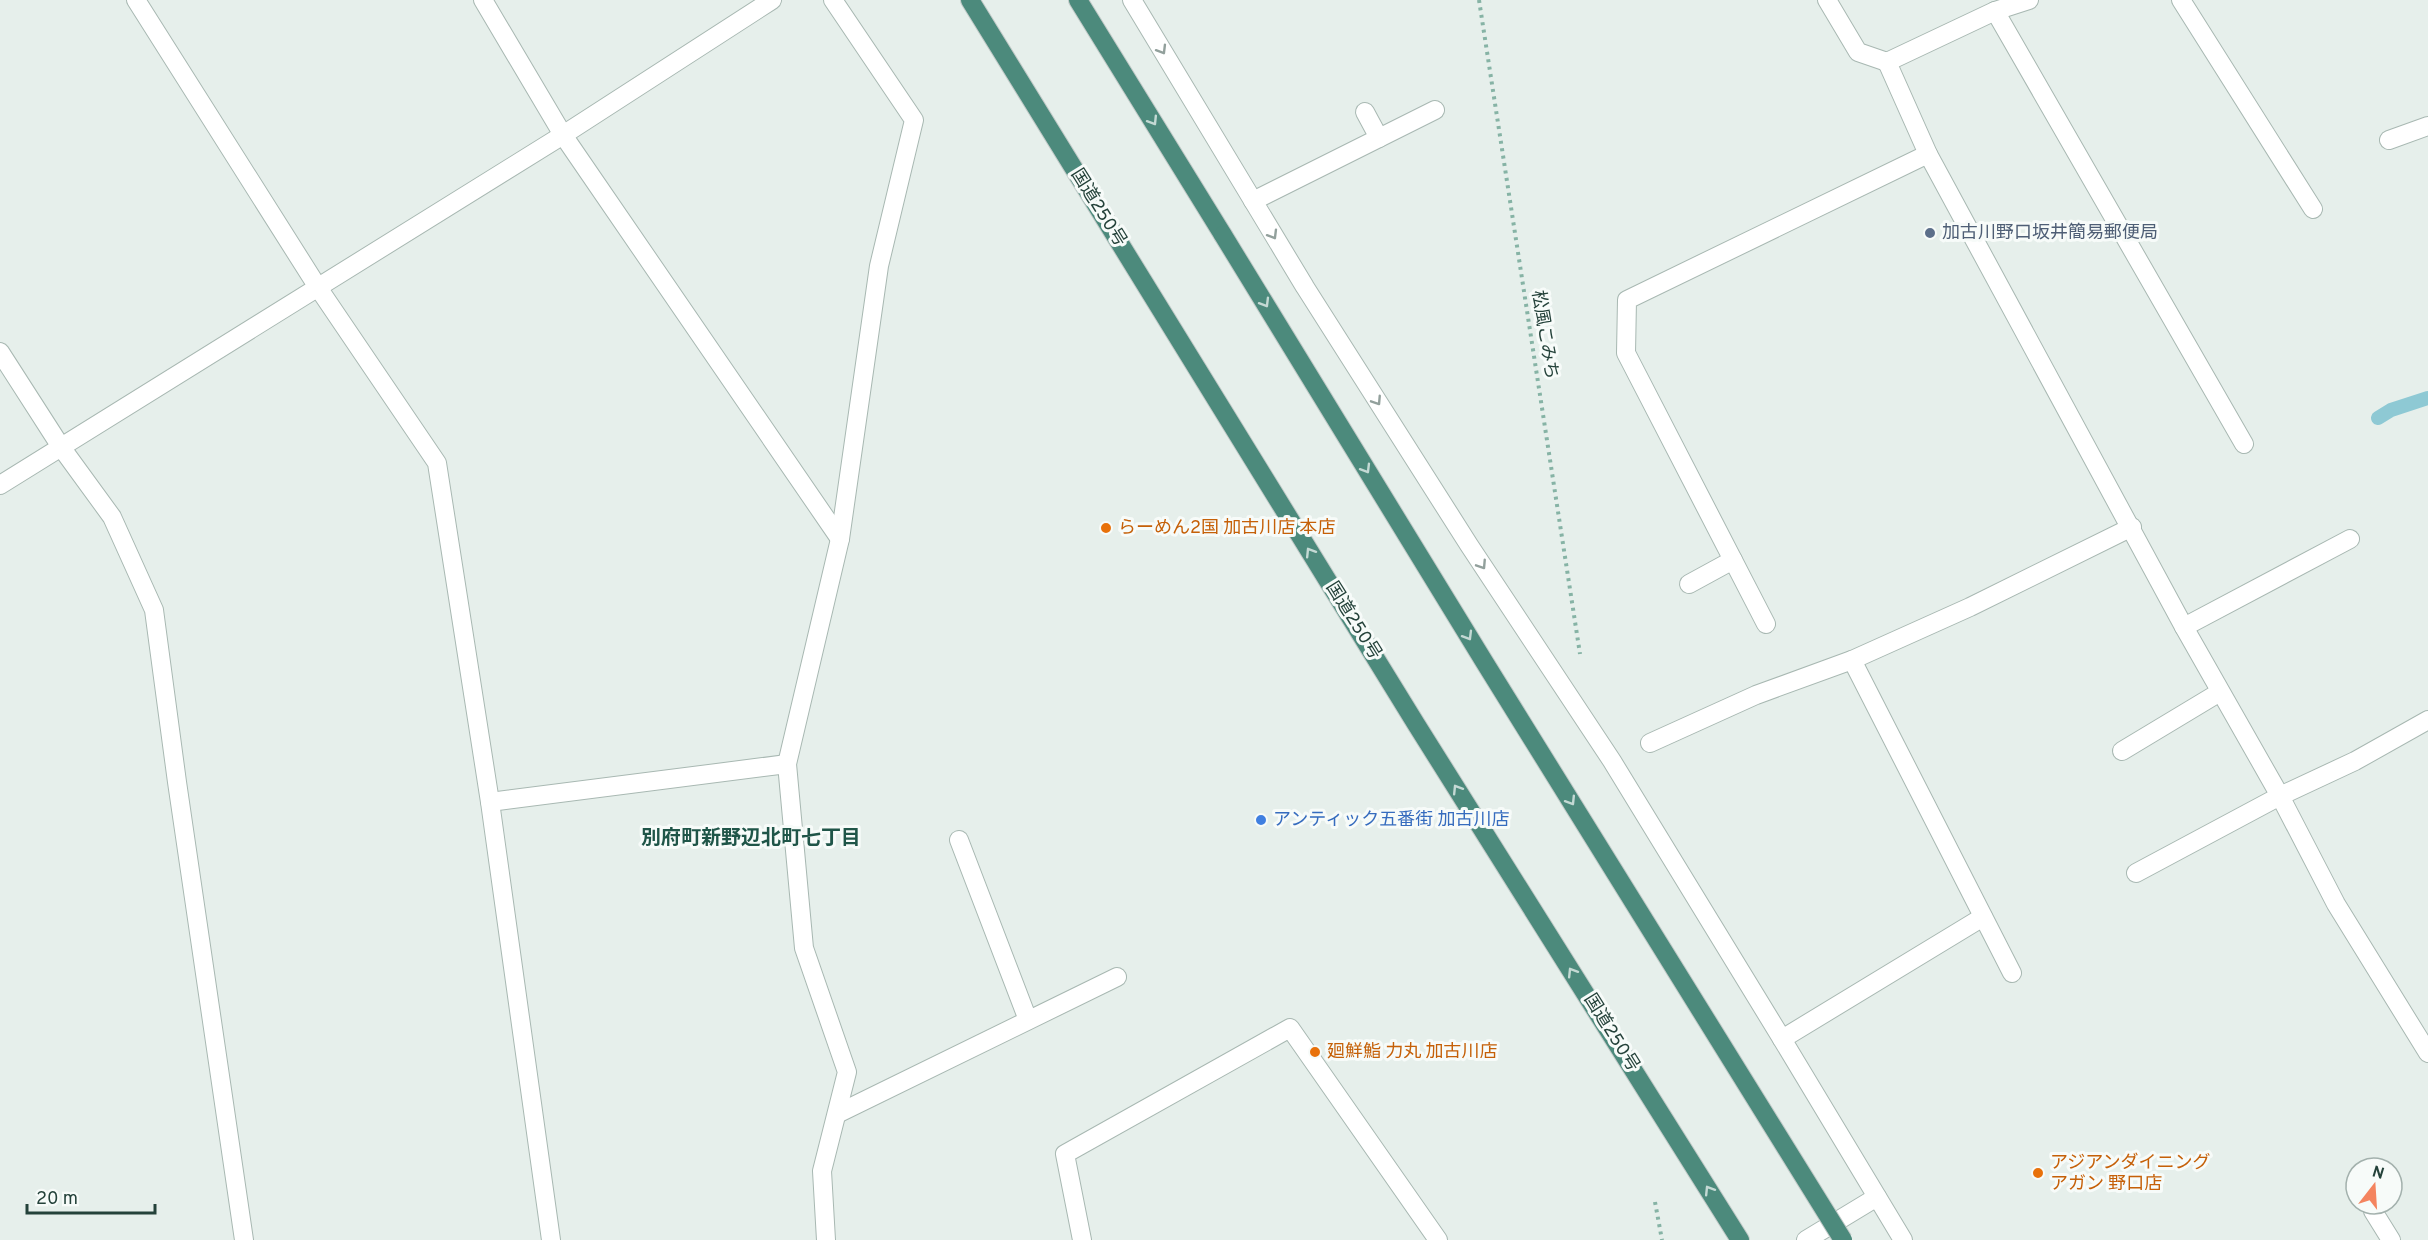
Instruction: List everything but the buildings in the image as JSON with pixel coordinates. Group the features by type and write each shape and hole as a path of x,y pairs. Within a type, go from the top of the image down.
{"highway":[{"name":"国道250号","path":"970,0 1416,724 1740,1240"},
{"path":"1078,0 1485,663 1844,1240"}],"street":[{"path":"136,0 317,286 437,463 489,802 551,1240"},
{"path":"483,0 563,135 840,539"},
{"path":"0,484 563,135 772,0"},
{"path":"826,1240 822,1171 847,1072 804,948 787,764 840,539 879,266 914,120 833,0"},
{"path":"1132,0 1305,287 1469,545 1612,761 1903,1240"},
{"path":"1827,0 1858,52 1887,62 1995,11 2021,2"},
{"path":"2181,0 2313,210"},
{"path":"1995,11 2244,444"},
{"path":"1887,62 1928,154 2132,527 2184,627 2280,796 2336,904 2428,1053"},
{"path":"1253,201 1435,110"},
{"path":"1365,112 1379,138"},
{"path":"2390,140 2428,126"},
{"path":"1766,624 1626,353 1627,300 1928,154"},
{"path":"0,352 61,447 112,517 154,610 178,794 244,1240"},
{"path":"1650,743 1756,695 1852,660 1970,607 2132,527"},
{"path":"2184,627 2350,538"},
{"path":"1689,584 1733,560"},
{"path":"1852,660 2012,973"},
{"path":"2122,751 2220,692"},
{"path":"2136,873 2280,796 2355,761 2428,720"},
{"path":"489,802 787,764"},
{"path":"959,840 1028,1020"},
{"path":"1782,1039 1983,916"},
{"path":"837,1114 1117,977"},
{"path":"1082,1240 1065,1154 1290,1028 1438,1240"},
{"path":"1806,1240 1877,1197"},
{"path":"2376,1216 2391,1240"}],"path":[{"name":"松風こみち","path":"1479,0 1582,663"},
{"path":"1655,1203 1662,1240"}],"waterway":[{"path":"2378,418 2391,410 2428,398"}],"place":[{"name":"加古川野口坂井簡易郵便局","path":"1930,233"},
{"name":"らーめん2国 加古川店 本店","path":"1106,528"},
{"name":"アンティック五番街 加古川店","path":"1261,820"},
{"name":"廻鮮鮨 力丸 加古川店","path":"1315,1052"},
{"name":"アジアンダイニング アガン 野口店","path":"2038,1173"}],"district":[{"name":"別府町新野辺北町七丁目","path":"751,839"}]}
